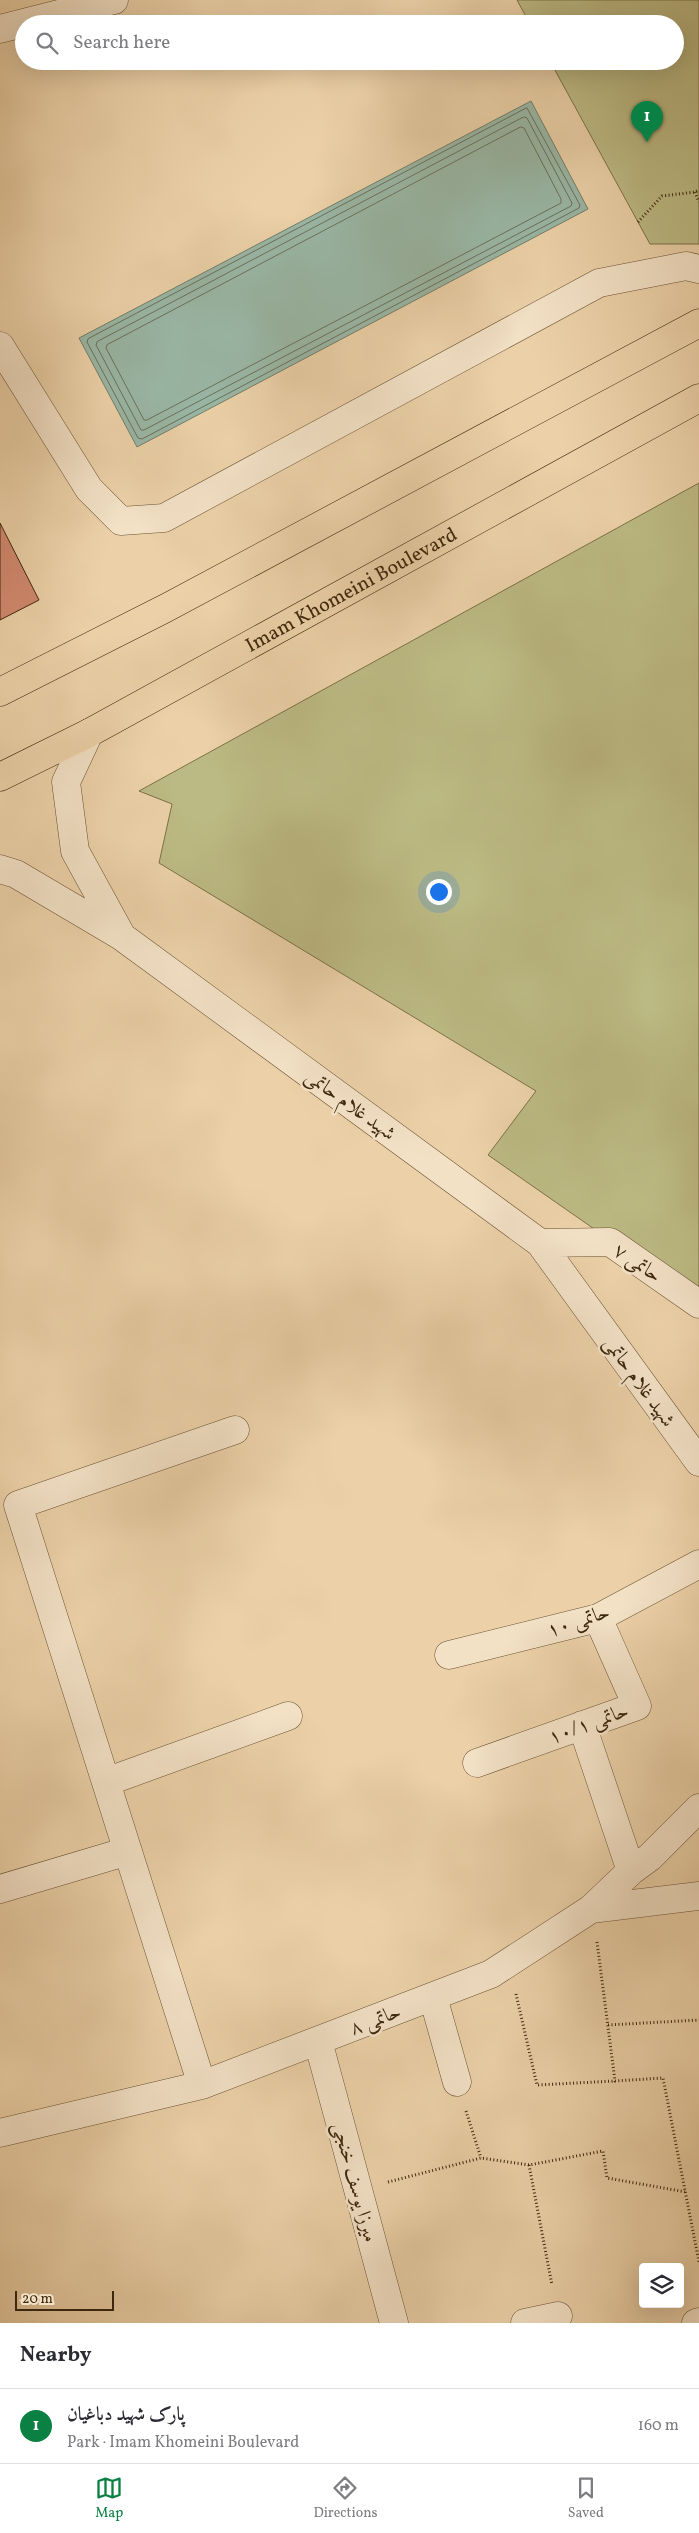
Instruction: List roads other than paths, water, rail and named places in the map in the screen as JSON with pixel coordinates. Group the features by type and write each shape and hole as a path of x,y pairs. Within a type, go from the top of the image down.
{"main road":[{"path":"0,692 166,608 699,323"},
{"name":"Imam Khomeini Boulevard","path":"0,777 89,733 699,398"}],"street":[{"path":"55,15 114,0"},
{"path":"0,29 15,25"},
{"path":"0,346 89,490 120,521 164,518 599,283 686,266 699,270"},
{"name":"شهید غلام حاتمی","path":"89,733 66,782 75,851 122,936 540,1243 699,1462"},
{"path":"0,869 16,874 122,936"},
{"name":"حاتمی ۷","path":"540,1243 610,1242 699,1304"},
{"path":"202,2085 18,1505 235,1430"},
{"name":"حاتمی ۱۰","path":"449,1656 598,1618 699,1564"},
{"name":"حاتمی ۱۰/۱","path":"477,1763 637,1706 598,1618"},
{"path":"106,1782 288,1716"},
{"path":"582,1725 631,1871"},
{"name":"حاتمی ۸","path":"0,2134 202,2085 491,1974 591,1909 631,1871 650,1856 699,1808"},
{"path":"0,1889 128,1851"},
{"path":"591,1909 699,1896"},
{"path":"434,1997 457,2082"},
{"name":"میرزا یوسف خنجی","path":"318,2041 394,2323"},
{"path":"525,2323 558,2316"}],"water":[{"path":"531,101 588,209 137,447 79,338"}],"place":[{"name":"پارک شهید دباغیان","path":"647,142"}]}
